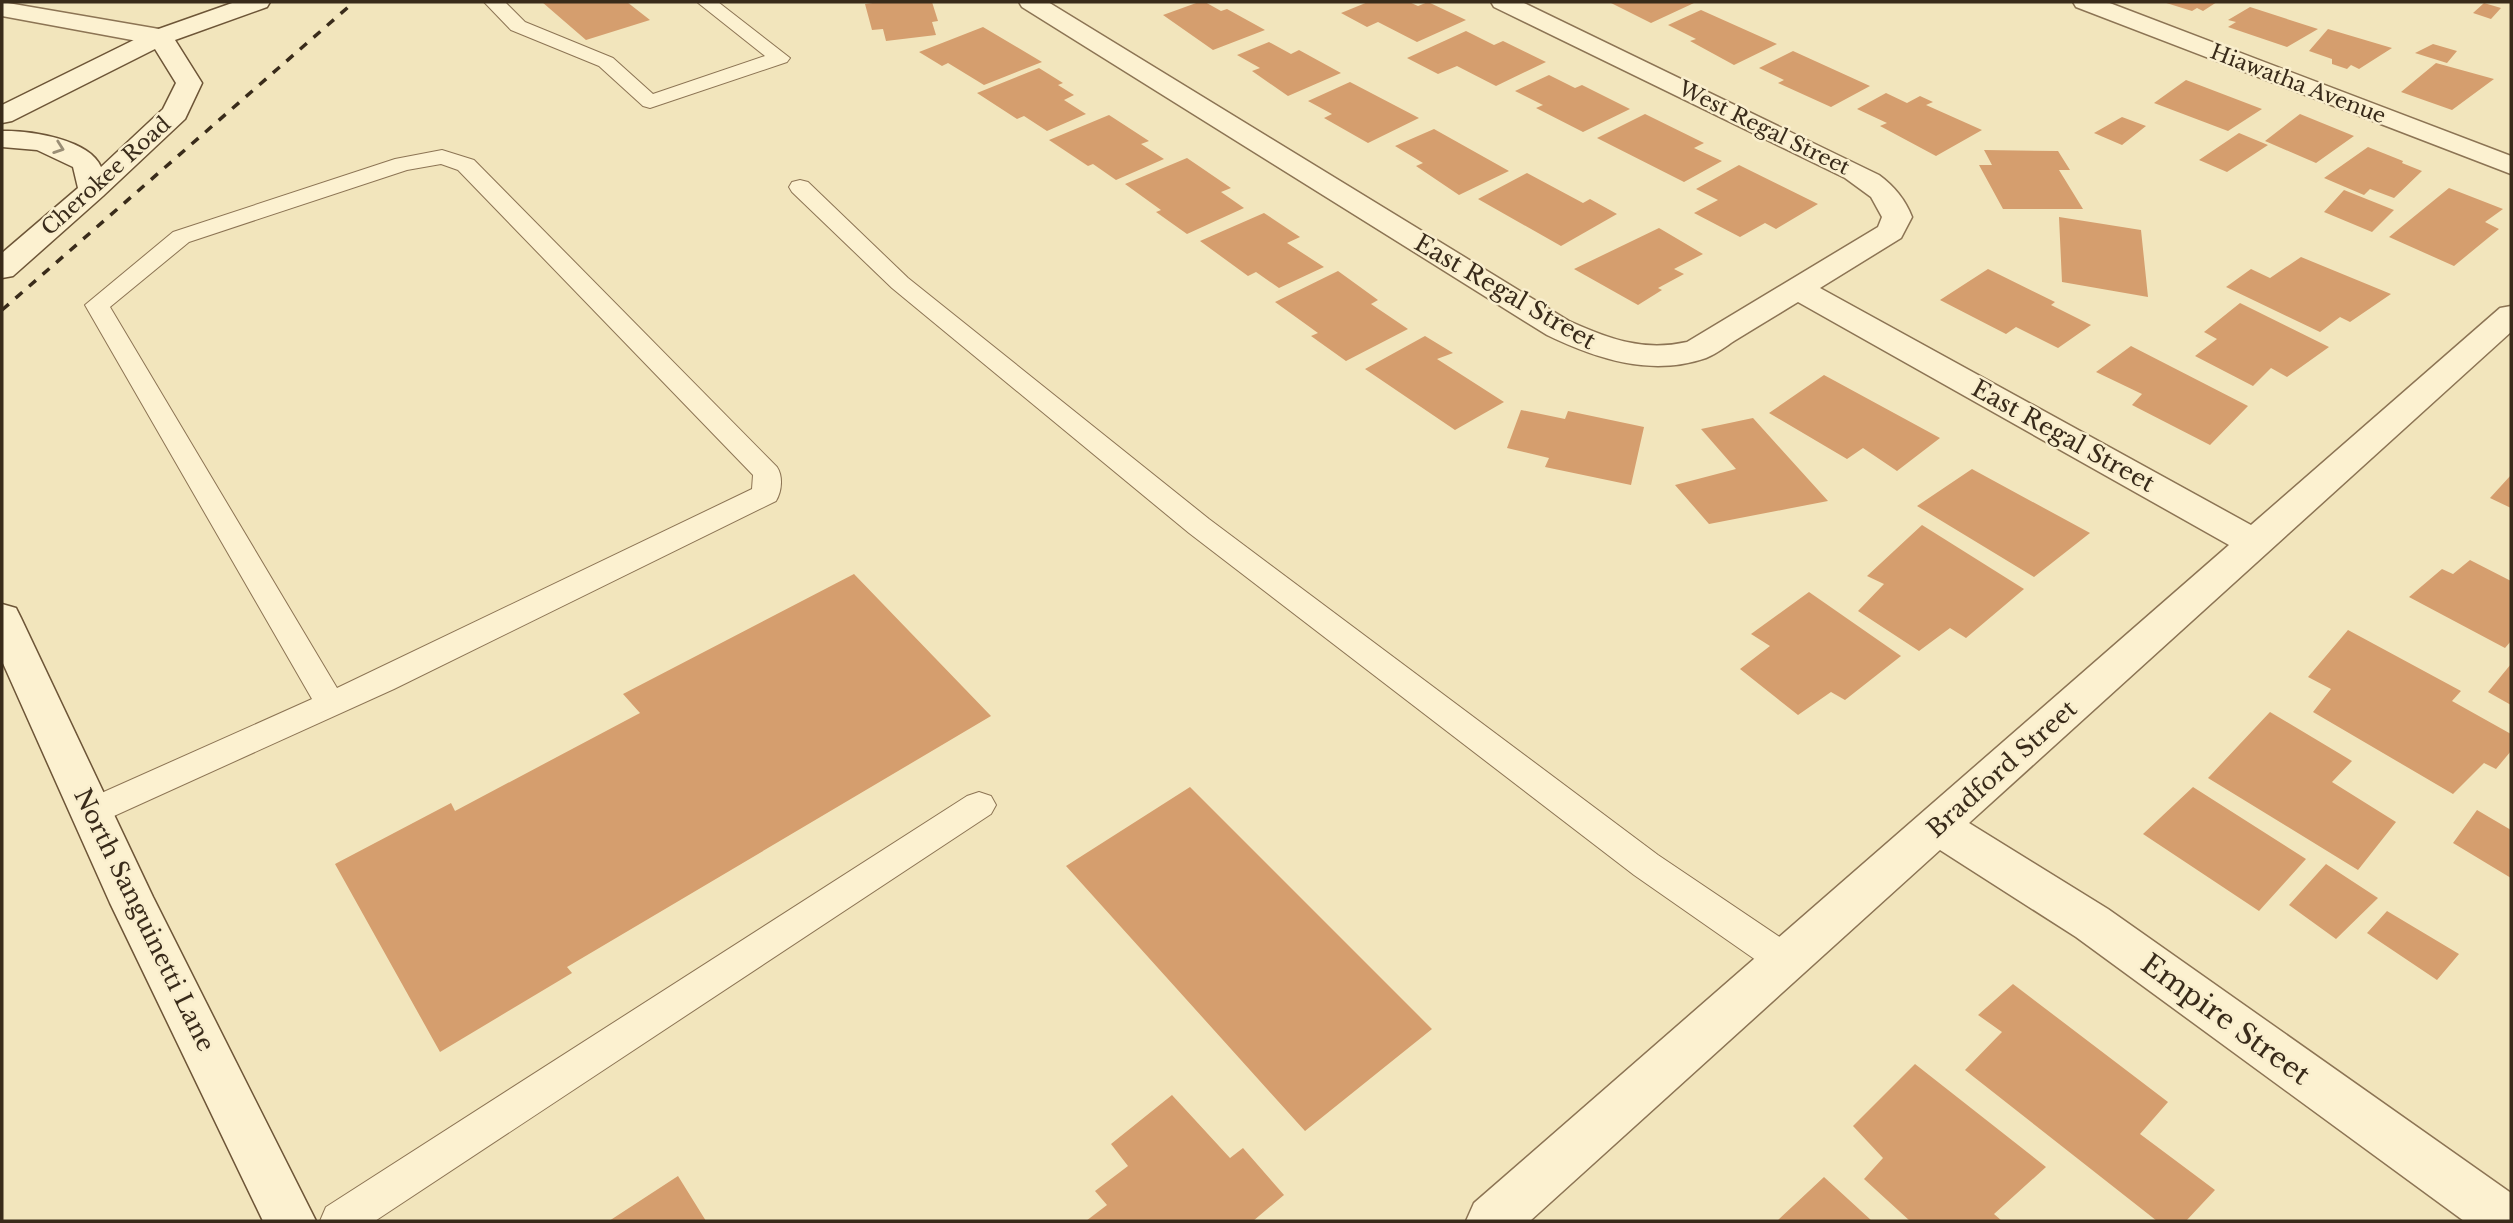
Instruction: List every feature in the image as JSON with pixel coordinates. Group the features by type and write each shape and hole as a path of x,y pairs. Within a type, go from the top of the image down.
{"street":[{"path":"159,37 193,2"},
{"path":"2,115 159,37 258,2"},
{"name":"East Regal Street","path":"1031,2 1558,328 1602,349 1621,355 1648,358 1674,356 1697,350 1798,289 2255,544"},
{"name":"West Regal Street","path":"1503,2 1855,172 1878,187 1894,205 1897,217 1890,232 1798,289"},
{"name":"Hiawatha Avenue","path":"2085,2 2511,166"},
{"path":"2,9 159,37"},
{"name":"Cherokee Road","path":"2,269 93,190 175,113 189,83 178,62 159,37"},
{"path":"2,139 23,138 65,149 86,163 93,190"},
{"name":"Bradford Street","path":"1492,1221 2511,316"},
{"name":"North Sanguinetti Lane","path":"2,618 133,903 290,1221"},
{"name":"Empire Street","path":"1938,826 2092,923 2507,1221"}],"lane":[{"path":"494,2 518,26 606,61 650,102 780,58 706,2"},
{"path":"91,812 331,705 766,494 767,473 466,165 442,157 403,164 181,237 97,305 331,705"},
{"path":"800,187 900,283 1199,526 1646,865 1786,961"},
{"path":"340,1221 979,806"}],"building":[{"path":"542,2 627,2 650,20 586,40"},
{"path":"932,2 938,21 932,22 936,35 886,41 883,29 872,30 865,4"},
{"path":"1205,2 1221,11 1227,9 1265,30 1213,50 1163,15"},
{"path":"1368,2 1409,2 1418,6 1428,2 1466,20 1417,42 1378,22 1367,27 1341,13"},
{"path":"1609,2 1690,2 1694,3 1651,23"},
{"path":"2163,2 2217,2 2203,11 2197,8 2192,11"},
{"path":"2484,3 2501,8 2491,19 2473,13"},
{"path":"2250,7 2318,29 2287,47 2228,27 2236,22 2228,20"},
{"path":"1701,10 1777,44 1734,65 1690,41 1696,39 1668,25"},
{"path":"983,27 1042,62 984,85 948,63 942,66 919,52"},
{"path":"2328,29 2392,48 2359,69 2351,65 2347,69 2332,64 2332,59 2309,51"},
{"path":"1466,31 1494,45 1503,41 1546,62 1496,86 1457,66 1438,74 1407,58"},
{"path":"1269,42 1291,54 1299,50 1341,73 1288,96 1252,71 1260,68 1237,55"},
{"path":"2433,44 2457,51 2447,63 2415,53"},
{"path":"1793,51 1870,86 1831,107 1778,83 1784,80 1759,68"},
{"path":"2436,63 2494,79 2452,110 2401,92"},
{"path":"1039,68 1063,83 1058,85 1074,95 1064,100 1086,114 1047,131 1024,116 1017,119 977,93"},
{"path":"1549,75 1575,88 1582,85 1630,109 1583,132 1536,108 1543,105 1515,91"},
{"path":"2186,80 2262,109 2228,131 2154,103"},
{"path":"1350,82 1419,118 1368,143 1324,118 1332,114 1308,101"},
{"path":"1886,93 1907,103 1920,96 1933,102 1926,105 1982,130 1936,156 1880,126 1887,123 1857,109"},
{"path":"1645,114 1704,143 1694,148 1722,161 1684,182 1597,138"},
{"path":"2300,114 2354,136 2316,163 2265,141"},
{"path":"1109,115 1149,141 1141,144 1164,159 1116,180 1093,164 1088,166 1049,140"},
{"path":"2122,117 2146,126 2122,145 2094,133"},
{"path":"1434,129 1509,171 1459,195 1416,166 1423,163 1395,146"},
{"path":"2239,133 2268,145 2227,172 2199,160"},
{"path":"2368,147 2422,171 2394,198 2370,189 2364,195 2324,178"},
{"path":"1984,150 2058,151 2070,170 2059,170 2083,209 2003,209 1979,165 1992,165"},
{"path":"1187,158 1231,188 1221,192 1244,208 1187,234 1156,212 1161,210 1125,184"},
{"path":"1739,165 1818,204 1776,229 1765,223 1740,237 1694,213 1718,200 1696,189"},
{"path":"1527,173 1583,203 1590,199 1617,214 1561,246 1478,199"},
{"path":"2449,188 2503,209 2485,222 2499,229 2454,266 2389,237"},
{"path":"2344,190 2394,210 2372,232 2324,212"},
{"path":"1264,213 1300,237 1287,243 1324,267 1279,288 1256,272 1248,276 1200,241"},
{"path":"2059,217 2141,230 2148,297 2062,282"},
{"path":"1659,228 1703,254 1674,269 1684,274 1658,288 1662,290 1638,305 1574,269"},
{"path":"2301,257 2391,294 2350,322 2340,317 2320,332 2226,287 2251,269 2270,278"},
{"path":"1988,269 2055,302 2051,305 2091,325 2058,348 2016,327 2006,334 1940,300"},
{"path":"1338,271 1378,300 1371,304 1408,329 1346,361 1311,336 1318,333 1275,302"},
{"path":"2240,303 2329,347 2287,377 2271,368 2253,386 2195,356 2217,339 2204,332"},
{"path":"1425,336 1453,353 1437,359 1504,402 1455,430 1365,369"},
{"path":"2131,346 2248,406 2210,445 2132,405 2142,394 2096,372"},
{"path":"1824,375 1940,438 1897,471 1863,448 1847,459 1769,413"},
{"path":"1521,410 1565,419 1568,411 1644,427 1631,485 1545,467 1549,458 1507,448"},
{"path":"1753,418 1828,501 1709,524 1675,485 1736,469 1701,429"},
{"path":"1972,469 2090,533 2034,577 1917,506"},
{"path":"2511,475 2511,508 2490,498"},
{"path":"1922,525 2024,589 1966,638 1950,628 1919,651 1858,611 1884,584 1867,576"},
{"path":"2470,560 2511,581 2511,641 2505,648 2409,597 2442,569 2453,574"},
{"path":"854,574 991,716 567,967 572,973 440,1052 335,864 451,803 455,811 640,713 623,694"},
{"path":"1809,592 1901,656 1845,700 1831,692 1798,715 1740,669 1770,646 1751,634"},
{"path":"2348,630 2461,691 2452,701 2511,734 2511,751 2496,769 2484,763 2453,794 2313,712 2331,689 2308,677"},
{"path":"2511,664 2511,705 2488,692"},
{"path":"2270,712 2352,761 2332,782 2396,822 2358,870 2208,778"},
{"path":"1190,787 1432,1029 1305,1131 1066,866"},
{"path":"2193,787 2306,859 2259,911 2143,834"},
{"path":"2477,810 2511,830 2511,878 2453,843"},
{"path":"2326,864 2378,898 2336,939 2289,905"},
{"path":"2387,911 2459,954 2437,980 2367,933"},
{"path":"2013,984 2168,1102 2140,1134 2215,1190 2186,1221 2157,1221 1965,1070 2002,1032 1978,1015"},
{"path":"1915,1064 2046,1167 1994,1214 2002,1221 1910,1221 1864,1179 1883,1158 1853,1126"},
{"path":"1172,1095 1230,1158 1243,1148 1284,1195 1253,1221 1086,1221 1107,1205 1095,1191 1128,1166 1111,1144"},
{"path":"678,1176 706,1221 609,1221"},
{"path":"1824,1177 1872,1221 1777,1221"}],"railway":[{"path":"2,310 354,2"}]}
